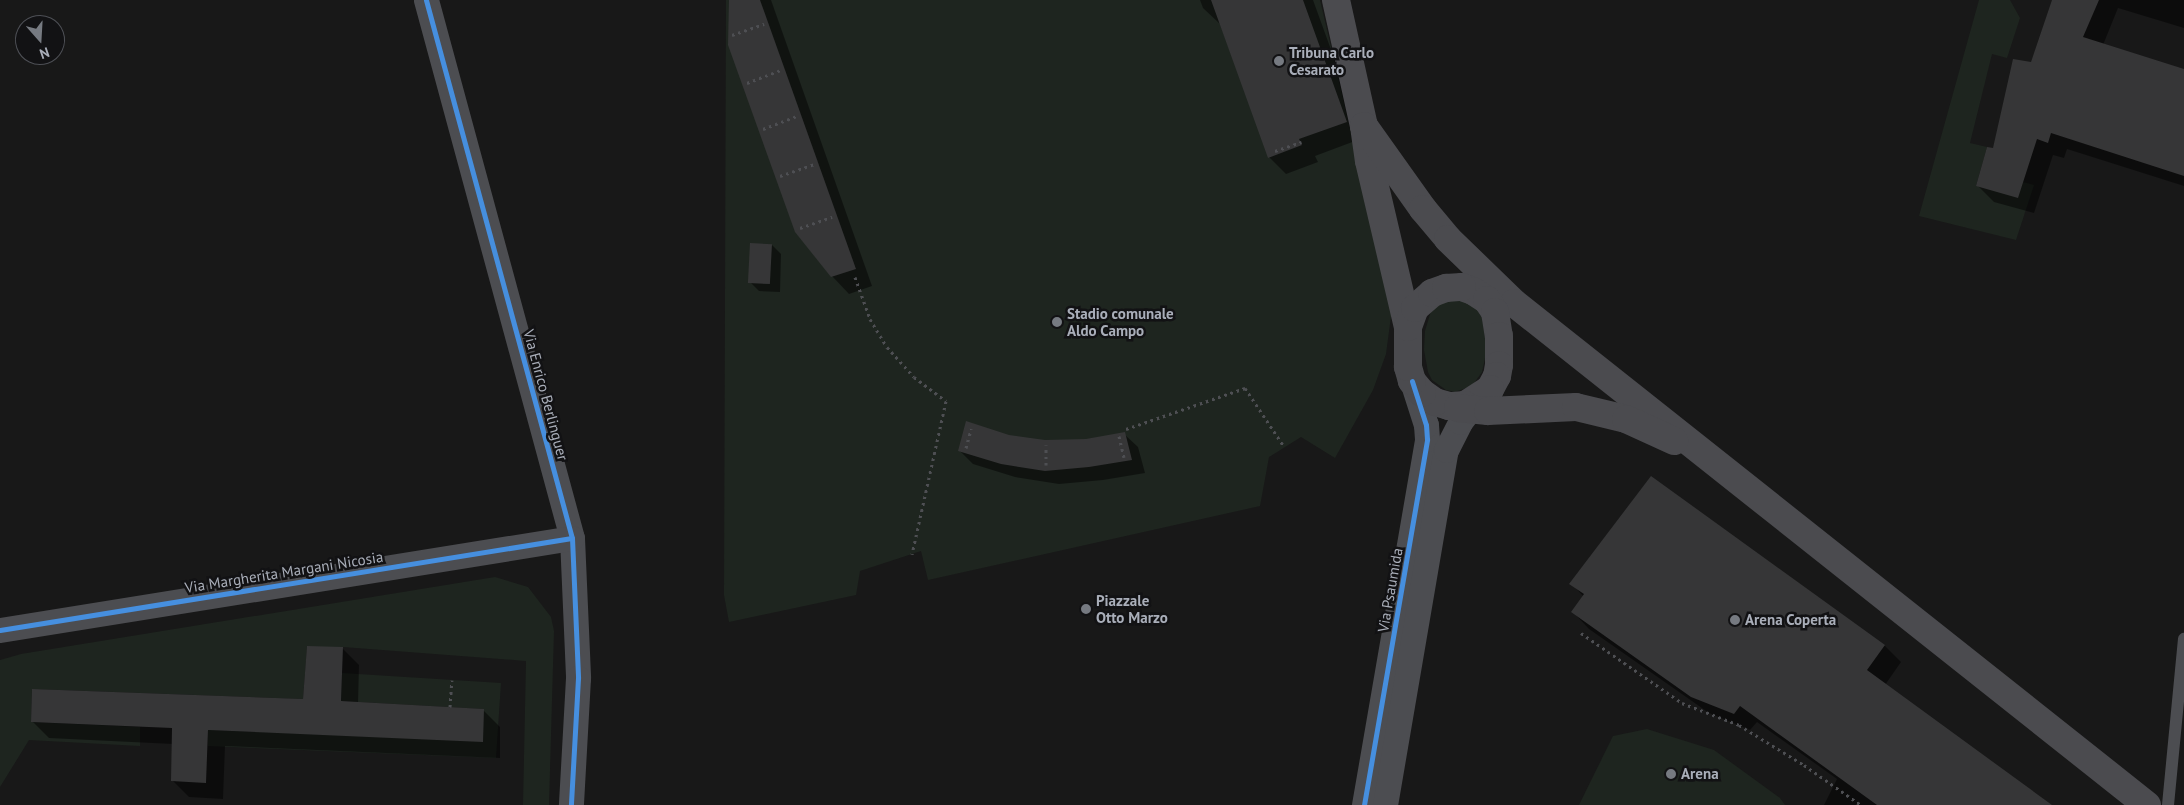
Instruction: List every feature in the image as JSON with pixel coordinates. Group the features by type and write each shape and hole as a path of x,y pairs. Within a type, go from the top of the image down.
{"main road":[{"path":"1336,0 1364,126 1369,161 1408,326 1408,367 1412,381 1422,393 1435,402 1466,405 1576,407 1626,419 1705,454"},
{"path":"1364,126 1423,210 1491,294 1705,454 2147,805"},
{"path":"1408,326 1416,308 1432,293 1454,287 1491,294"},
{"path":"1466,405 1490,389 1497,376 1499,336 1491,294"}],"street":[{"name":"Via Enrico Berlinguer","path":"426,0 572,538 578,678 572,805"},
{"name":"Via Psaumida","path":"1364,805 1428,439 1426,425 1412,381"},
{"name":"Via Psaumida","path":"1385,805 1446,450 1466,405"},
{"name":"Via Margherita Margani Nicosia","path":"0,630 572,538"}],"lane":[{"path":"2168,805 2184,639"}],"path":[{"path":"732,35 764,24"},
{"path":"747,83 781,70"},
{"path":"763,129 797,116"},
{"path":"1275,151 1301,142"},
{"path":"780,176 815,164"},
{"path":"800,228 832,217"},
{"path":"855,277 870,319 887,347 914,378 946,401 912,554"},
{"path":"1126,429 1245,388 1283,445"},
{"path":"966,448 971,429"},
{"path":"1119,436 1124,457"},
{"path":"1046,445 1046,465"},
{"path":"1581,633 1682,704 1739,725 1804,765 1861,805"},
{"path":"450,707 452,680"}],"shaded area":[{"name":"Stadio comunale Aldo Campo","path":"726,0 1320,0 1392,309 1386,354 1373,390 1335,458 1301,437 1269,457 1260,506 928,580 921,551 860,571 856,595 729,622 724,595"},
{"path":"1979,0 2010,0 2020,18 2007,58 1992,54 1970,143 1987,147 1976,186 2012,179 2034,185 2016,240 1919,216"},
{"path":"1445,300 1463,300 1478,310 1482,318 1485,337 1486,354 1482,372 1472,386 1455,392 1446,390 1432,380 1428,372 1424,350 1425,331 1431,311"},
{"path":"495,577 528,587 551,617 554,631 549,805 523,805 526,661 343,647 307,647 303,699 32,689 31,722 140,727 140,746 29,740 0,787 0,660 21,654"},
{"path":"342,673 501,683 496,758 208,746 208,730 483,741 483,709 341,701"},
{"name":"Arena","path":"1647,729 1714,750 1780,798 1785,805 1579,805 1613,736"}],"building":[{"path":"729,0 760,0 856,269 831,277 795,232 728,45"},
{"name":"Tribuna Carlo Cesarato","path":"1211,0 1303,0 1347,122 1299,139 1302,145 1268,158"},
{"path":"2052,0 2099,0 2083,37 2184,69 2184,176 2051,133 2048,143 2037,139 2018,198 1976,186 1987,147 1993,148 2013,59 2031,62"},
{"path":"750,243 772,244 770,284 748,283"},
{"path":"966,421 1009,435 1045,440 1086,439 1125,432 1132,460 1089,467 1045,471 1001,464 958,451"},
{"name":"Arena Coperta","path":"1651,476 1885,645 1867,670 2052,805 1877,805 1740,706 1734,714 1691,697 1571,612 1584,594 1569,584"},
{"path":"307,646 343,647 341,701 484,709 483,742 208,730 206,783 171,781 172,728 31,722 32,689 303,699"}],"cycle path":[{"path":"426,0 572,538 578,678 571,805"},
{"path":"1364,805 1427,439 1426,425 1412,381"},
{"path":"0,630 572,538"}],"place":[{"name":"Tribuna Carlo Cesarato","path":"1279,61"},
{"name":"Stadio comunale Aldo Campo","path":"1057,322"},
{"name":"Piazzale Otto Marzo","path":"1086,609"},
{"name":"Arena Coperta","path":"1735,620"},
{"name":"Arena","path":"1671,774"}]}
